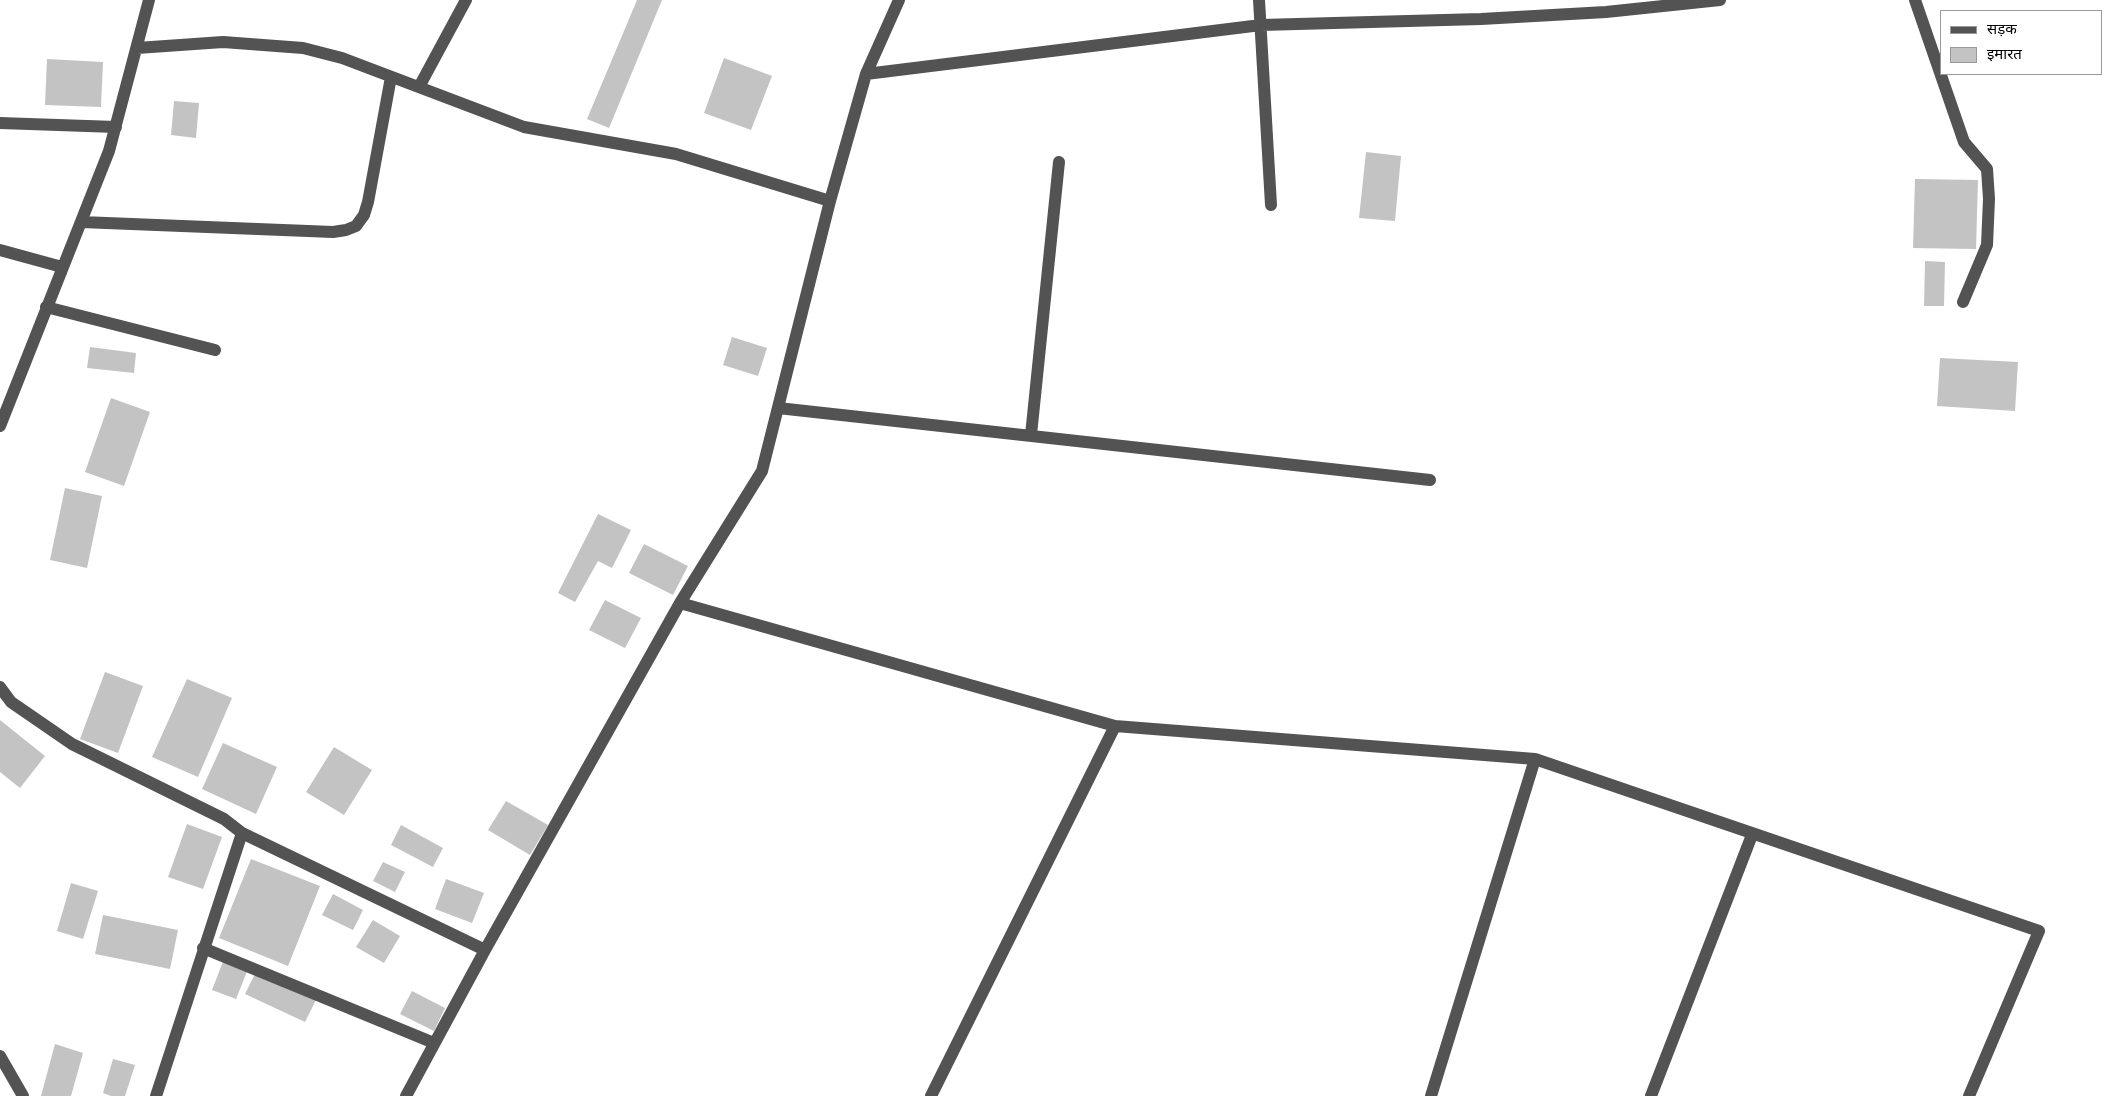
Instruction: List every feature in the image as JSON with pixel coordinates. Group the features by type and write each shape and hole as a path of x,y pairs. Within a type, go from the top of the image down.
{"street":[{"path":"0,426 109,151 149,0"},
{"path":"419,87 466,0"},
{"path":"406,1096 485,950 680,603 762,472 830,201 866,74 899,0"},
{"path":"1258,0 1271,205"},
{"path":"866,74 1261,26 1501,18 1606,12 1720,0"},
{"path":"1915,0 1940,72"},
{"path":"137,48 223,42 303,48 342,58 524,127 676,154 830,201"},
{"path":"1941,75 1964,142 1987,169 1989,199 1987,245 1963,302"},
{"path":"81,222 333,232 356,226 364,215 368,202 391,77"},
{"path":"0,123 116,127"},
{"path":"1031,435 1058,162"},
{"path":"0,250 62,266"},
{"path":"46,307 215,350"},
{"path":"778,408 1430,480"},
{"path":"680,603 1115,726 1534,759 2039,932 1969,1096"},
{"path":"0,687 11,702 72,744 224,819 242,833 485,950"},
{"path":"931,1096 1115,726"},
{"path":"1431,1096 1534,759"},
{"path":"156,1096 242,833"},
{"path":"1651,1096 1752,835"},
{"path":"203,948 434,1043"},
{"path":"0,1056 24,1096"}],"building":[{"path":"637,0 662,0 609,128 587,119"},
{"path":"724,58 772,76 751,130 704,113"},
{"path":"47,59 103,62 101,107 45,105"},
{"path":"174,101 199,103 196,138 171,135"},
{"path":"1366,152 1401,156 1395,221 1359,218"},
{"path":"1915,179 1978,180 1976,249 1913,248"},
{"path":"1925,261 1945,262 1944,306 1924,306"},
{"path":"732,337 767,348 758,376 723,365"},
{"path":"90,347 136,353 134,373 87,368"},
{"path":"1940,358 2018,362 2015,411 1937,406"},
{"path":"111,398 150,412 124,486 85,472"},
{"path":"65,488 102,496 87,568 50,560"},
{"path":"598,514 631,530 612,568 598,561 575,602 558,593"},
{"path":"644,544 688,566 673,595 629,573"},
{"path":"605,600 641,618 625,648 589,630"},
{"path":"105,672 143,686 118,753 80,739"},
{"path":"187,679 232,698 198,777 152,757"},
{"path":"0,720 45,756 20,788 0,772"},
{"path":"223,743 277,767 256,814 202,789"},
{"path":"334,747 372,770 344,815 306,792"},
{"path":"506,801 548,825 530,855 488,830"},
{"path":"187,824 222,837 203,889 168,877"},
{"path":"401,825 443,848 433,867 391,845"},
{"path":"251,859 320,886 288,966 219,938"},
{"path":"383,862 405,872 395,892 373,881"},
{"path":"446,879 484,893 472,923 435,909"},
{"path":"71,883 98,891 83,939 57,931"},
{"path":"333,894 363,910 353,930 322,915"},
{"path":"103,915 178,930 170,969 95,954"},
{"path":"373,920 400,936 384,963 356,947"},
{"path":"224,959 248,969 236,999 212,990"},
{"path":"256,972 316,1000 305,1022 245,994"},
{"path":"412,991 445,1008 434,1031 400,1014"},
{"path":"55,1044 83,1053 71,1096 41,1096"},
{"path":"113,1059 135,1065 125,1096 111,1096 103,1093"}]}
